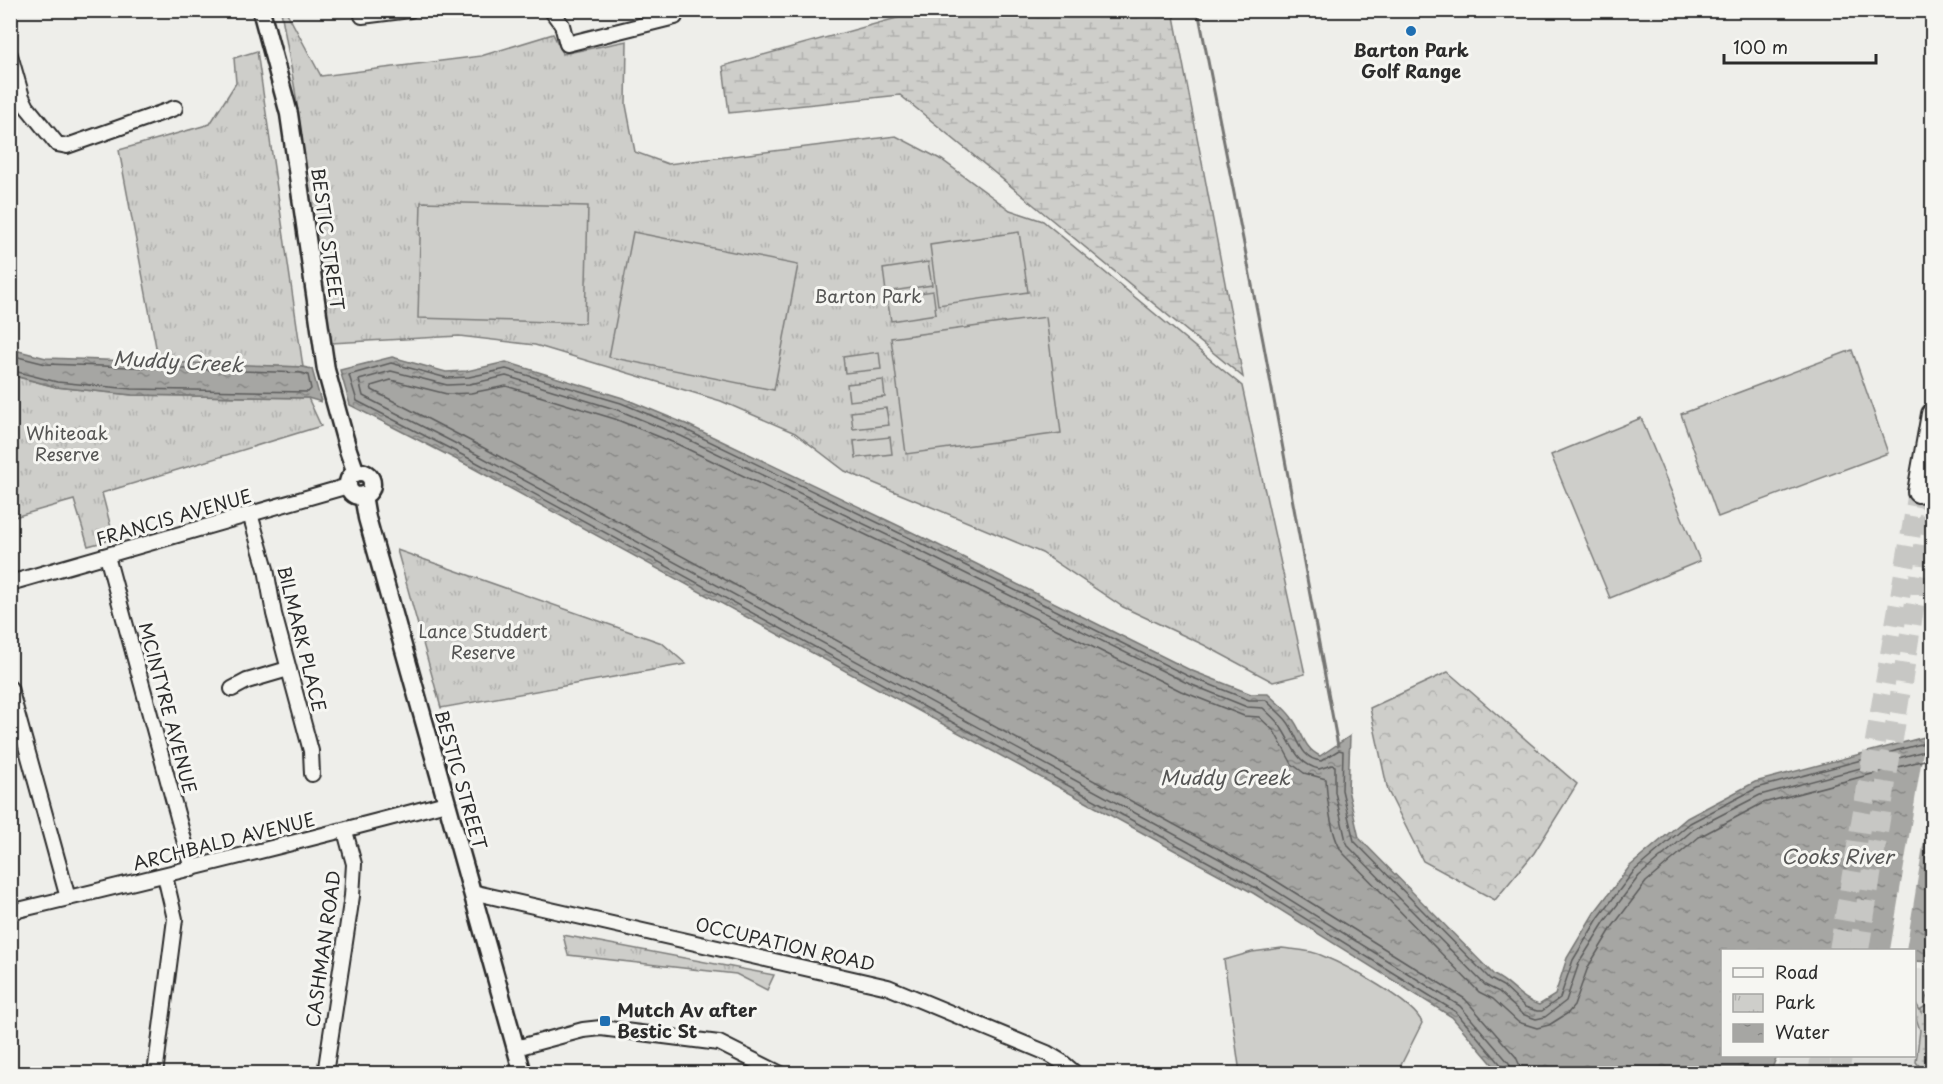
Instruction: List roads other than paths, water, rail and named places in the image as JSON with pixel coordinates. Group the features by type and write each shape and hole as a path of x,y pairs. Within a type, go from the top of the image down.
{"highway":[{"path":"1918,492 1932,414"}],"main road":[{"name":"BESTIC STREET","path":"261,10 289,114 326,370 348,450 352,479 365,474 371,480 371,488 363,495 367,518 523,1074"}],"street":[{"path":"362,16 410,10"},
{"path":"551,10 562,25 567,44 675,17"},
{"path":"10,55 22,98 57,144 67,146 176,108"},
{"name":"FRANCIS AVENUE","path":"10,583 250,514 352,479"},
{"name":"BILMARK PLACE","path":"250,514 266,569 274,614 288,669 311,750 312,774"},
{"name":"MCINTYRE AVENUE","path":"107,556 192,869"},
{"path":"232,689 247,681 288,669"},
{"path":"10,688 68,898"},
{"name":"ARCHBALD AVENUE","path":"10,912 345,831 446,803"},
{"name":"CASHMAN ROAD","path":"325,1074 352,897 354,864 345,831"},
{"path":"155,1074 175,919 165,876"},
{"name":"OCCUPATION ROAD","path":"472,892 888,987 1047,1053 1076,1074"},
{"path":"516,1048 583,1030 601,1028 719,1043 781,1074"}],"water":[{"path":"11,349 46,358 303,367 312,369 321,402 308,398 132,395 56,387 11,375"},
{"name":"Muddy Creek","path":"392,357 446,372 467,371 506,362 623,398 686,424 920,536 1190,670 1251,694 1268,694 1290,715 1310,749 1320,756 1350,736 1348,790 1359,838 1494,975 1539,1005 1555,995 1567,958 1594,913 1630,866 1687,818 1755,782 1932,735 1932,962 1916,961 1916,949 1721,949 1721,1057 1777,1057 1770,1073 1500,1073 1452,1017 1253,893 471,467 350,405 340,370"}],"waterway":[{"path":"1198,10 1263,341 1338,746"}],"tunnel":[{"path":"1839,949 1918,492"},
{"path":"1859,949 1932,497"},
{"path":"1818,1074 1821,1057"},
{"path":"1839,1074 1842,1057"}],"place":[{"name":"Barton Park Golf Range","path":"1411,31"},
{"name":"Mutch Av after Bestic St","path":"605,1021"}],"park label":[{"name":"Barton Park","path":"868,297"},
{"name":"Whiteoak Reserve","path":"67,444"},
{"name":"Lance Studdert Reserve","path":"483,642"}],"water label":[{"name":"Cooks River","path":"1837,857"}]}
